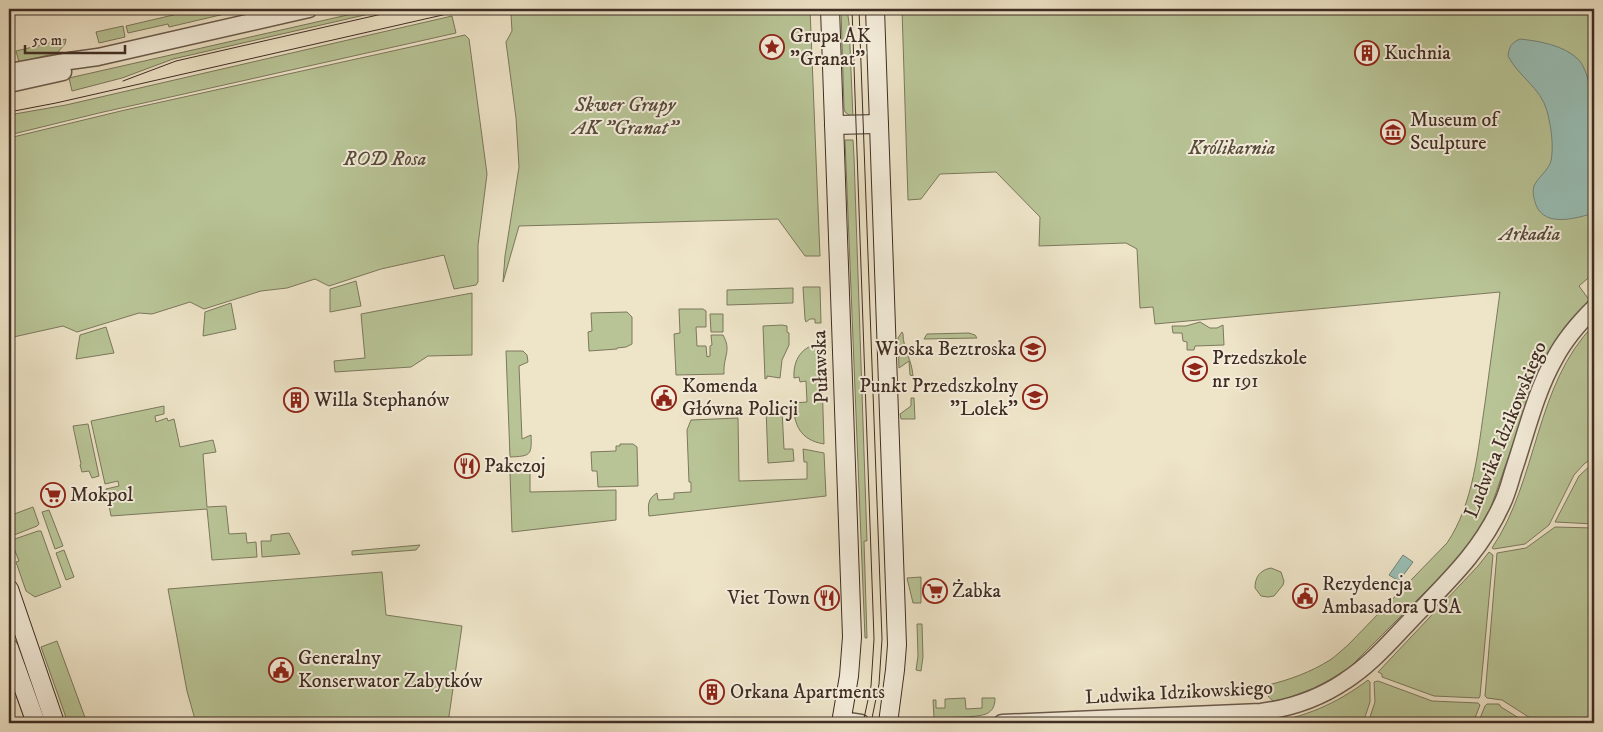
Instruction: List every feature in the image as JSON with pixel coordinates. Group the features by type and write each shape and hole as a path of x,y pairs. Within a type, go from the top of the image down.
{"main road":[{"name":"Puławska","path":"830,9 852,637 849,676 841,722"},
{"path":"875,9 897,645 896,670 888,723"},
{"path":"834,125 879,124"},
{"path":"9,590 14,620 55,723"},
{"path":"9,648 36,723"}],"street":[{"path":"9,72 98,57 309,9"},
{"path":"9,84 74,69 98,57"},
{"name":"Ludwika Idzikowskiego","path":"1002,723 1271,711 1313,698 1333,689 1354,675 1372,660 1454,575 1485,538 1503,502 1539,395 1554,358 1565,340 1594,308"},
{"path":"841,722 861,723"}],"green space":[{"path":"199,9 246,9 169,27 168,24 128,33 126,26"},
{"path":"374,9 400,9 382,11 173,59 122,78 72,91 69,78"},
{"name":"Skwer Grupy AK \"Granat\"","path":"514,9 810,9 820,256 805,256 778,219 519,226 503,282 505,256 519,167 516,118 506,42 512,31 511,14"},
{"path":"841,9 847,9 849,23 853,118 845,112 844,108"},
{"name":"Królikarnia","path":"902,9 1594,9 1594,273 1579,286 1590,301 1564,328 1545,360 1534,383 1491,507 1474,537 1452,565 1349,668 1314,688 1285,699 1273,701 1267,694 1268,685 1292,678 1315,668 1332,658 1348,645 1447,543 1463,511 1474,475 1500,292 1155,324 1153,307 1140,308 1137,249 1126,243 1039,246 1040,217 996,172 940,174 921,199 908,200"},
{"path":"452,16 456,33 9,135 9,115 66,105"},
{"path":"123,26 125,37 99,43 96,32"},
{"name":"ROD Rosa","path":"465,35 469,39 487,174 478,245 478,282 476,285 454,289 444,255 381,269 329,286 315,279 287,288 261,291 204,309 190,302 152,314 139,313 77,332 63,326 9,338 9,138 125,110"},
{"path":"66,39 65,44 57,53 19,62 16,51"},
{"path":"845,140 853,140 854,157 867,541 864,541 867,638 865,638"},
{"path":"356,281 361,306 330,312 330,289"},
{"path":"803,287 820,287 821,323 815,323 815,319 810,319 806,322"},
{"path":"793,288 793,303 727,305 727,290"},
{"path":"472,293 472,355 428,356 411,367 335,372 334,361 365,358 361,314"},
{"path":"231,303 236,329 203,336 205,312"},
{"path":"679,309 703,309 706,311 706,327 696,327 697,346 706,346 707,357 710,356 710,346 712,345 711,335 723,335 727,345 724,374 676,375 674,334 680,333"},
{"path":"627,312 632,317 632,344 617,349 589,351 588,332 592,331 591,313"},
{"path":"710,314 723,314 723,332 711,332"},
{"path":"1200,322 1210,328 1217,328 1223,325 1224,345 1195,346 1194,350 1187,350 1187,342 1183,341 1182,333 1173,333 1172,326 1186,326"},
{"path":"1594,325 1594,457 1574,475 1549,525 1525,544 1494,549 1492,548 1507,521 1519,493 1548,404 1560,375 1575,349"},
{"path":"763,326 787,326 789,345 782,360 780,378 767,376 765,379"},
{"path":"106,327 114,353 76,359 80,335"},
{"path":"902,332 913,376 910,375 909,361 899,368 898,338"},
{"path":"969,333 977,338 924,339 927,334"},
{"path":"821,343 824,444 809,439 800,430 795,418 793,403 807,402 806,381 800,382 799,377 794,378 797,359 804,350"},
{"path":"506,351 523,351 527,355 528,362 519,366 522,439 531,435 531,447 528,454 522,456 510,457"},
{"path":"911,398 914,398 915,419 901,419 900,414 911,406"},
{"path":"164,406 164,414 155,416 156,422 167,418 168,421 174,419 180,447 213,440 216,452 203,454 207,507 226,506 229,534 246,533 247,543 256,542 257,557 212,560 207,509 111,516 106,489 119,486 118,481 105,484 91,421"},
{"path":"766,408 779,408 782,410 784,449 793,449 794,461 768,463"},
{"path":"738,418 739,481 807,479 807,462 804,462 803,449 824,453 826,496 649,516 648,506 650,500 657,493 658,500 674,499 674,493 691,492 687,430 691,420"},
{"path":"88,424 99,476 92,478 89,471 82,472 73,426"},
{"path":"620,444 633,444 637,447 638,486 598,487 597,471 592,471 591,452 616,451 616,446 620,446"},
{"path":"1594,462 1594,524 1555,522 1579,476"},
{"path":"530,472 530,492 616,490 616,520 512,532 510,473"},
{"path":"33,507 39,524 9,537 9,516"},
{"path":"49,510 63,546 55,549 42,512"},
{"path":"1555,527 1594,528 1594,669 1591,723 1538,723 1502,700 1485,696 1497,553 1526,548"},
{"path":"41,531 61,587 35,597 26,591 16,562 19,561 9,541"},
{"path":"289,533 300,554 262,557 261,541 271,541 271,535"},
{"path":"420,545 416,550 352,555 352,551"},
{"path":"64,550 74,577 66,580 56,553"},
{"path":"1489,552 1493,555 1479,698 1434,696 1382,677 1382,674 1378,672"},
{"path":"1271,568 1281,572 1284,581 1283,585 1274,596 1261,596 1255,588 1256,581 1261,572"},
{"path":"382,572 386,615 462,626 448,723 196,723 187,691 168,589"},
{"path":"921,577 921,603 913,603 907,578"},
{"path":"917,624 922,624 923,657 921,671 916,670 918,656"},
{"path":"57,641 87,723 68,723 41,647"},
{"path":"1368,680 1370,682 1370,702 1363,723 1265,723 1293,718 1319,709 1356,689"},
{"path":"1378,681 1432,701 1478,703 1480,705 1473,723 1368,723 1375,702 1374,682"},
{"path":"965,698 966,709 982,708 982,698 995,698 995,701 992,709 986,714 968,717 934,718 933,700 936,700 936,708 945,708 945,699"},
{"path":"1487,704 1499,704 1527,723 1478,723"}],"water":[{"path":"1520,39 1543,43 1565,50 1578,59 1585,70 1593,109 1595,156 1594,213 1571,219 1554,219 1546,217 1536,205 1533,188 1551,161 1552,136 1544,103 1508,56 1511,46"},
{"path":"1403,555 1413,562 1399,581 1389,575"}],"tram line":[{"path":"123,81 176,61 382,14 439,9"},
{"path":"9,112 469,9"},
{"path":"852,9 874,639 871,686 863,723"},
{"path":"859,9 882,639 879,684 871,723"}],"place":[{"name":"Grupa AK \"Granat\"","path":"772,47"},
{"name":"Kuchnia","path":"1367,53"},
{"name":"Museum of Sculpture","path":"1393,132"},
{"name":"Wioska Beztroska","path":"1033,349"},
{"name":"Przedszkole nr 191","path":"1195,369"},
{"name":"Punkt Przedszkolny \"Lolek\"","path":"1035,397"},
{"name":"Komenda Główna Policji","path":"664,398"},
{"name":"Willa Stephanów","path":"296,400"},
{"name":"Pakczoj","path":"467,466"},
{"name":"Mokpol","path":"53,495"},
{"name":"Żabka","path":"935,591"},
{"name":"Rezydencja Ambasadora USA","path":"1305,596"},
{"name":"Viet Town","path":"827,598"},
{"name":"Generalny Konserwator Zabytków","path":"281,670"},
{"name":"Orkana Apartments","path":"712,692"}],"park label":[{"name":"Arkadia","path":"1530,234"}]}
